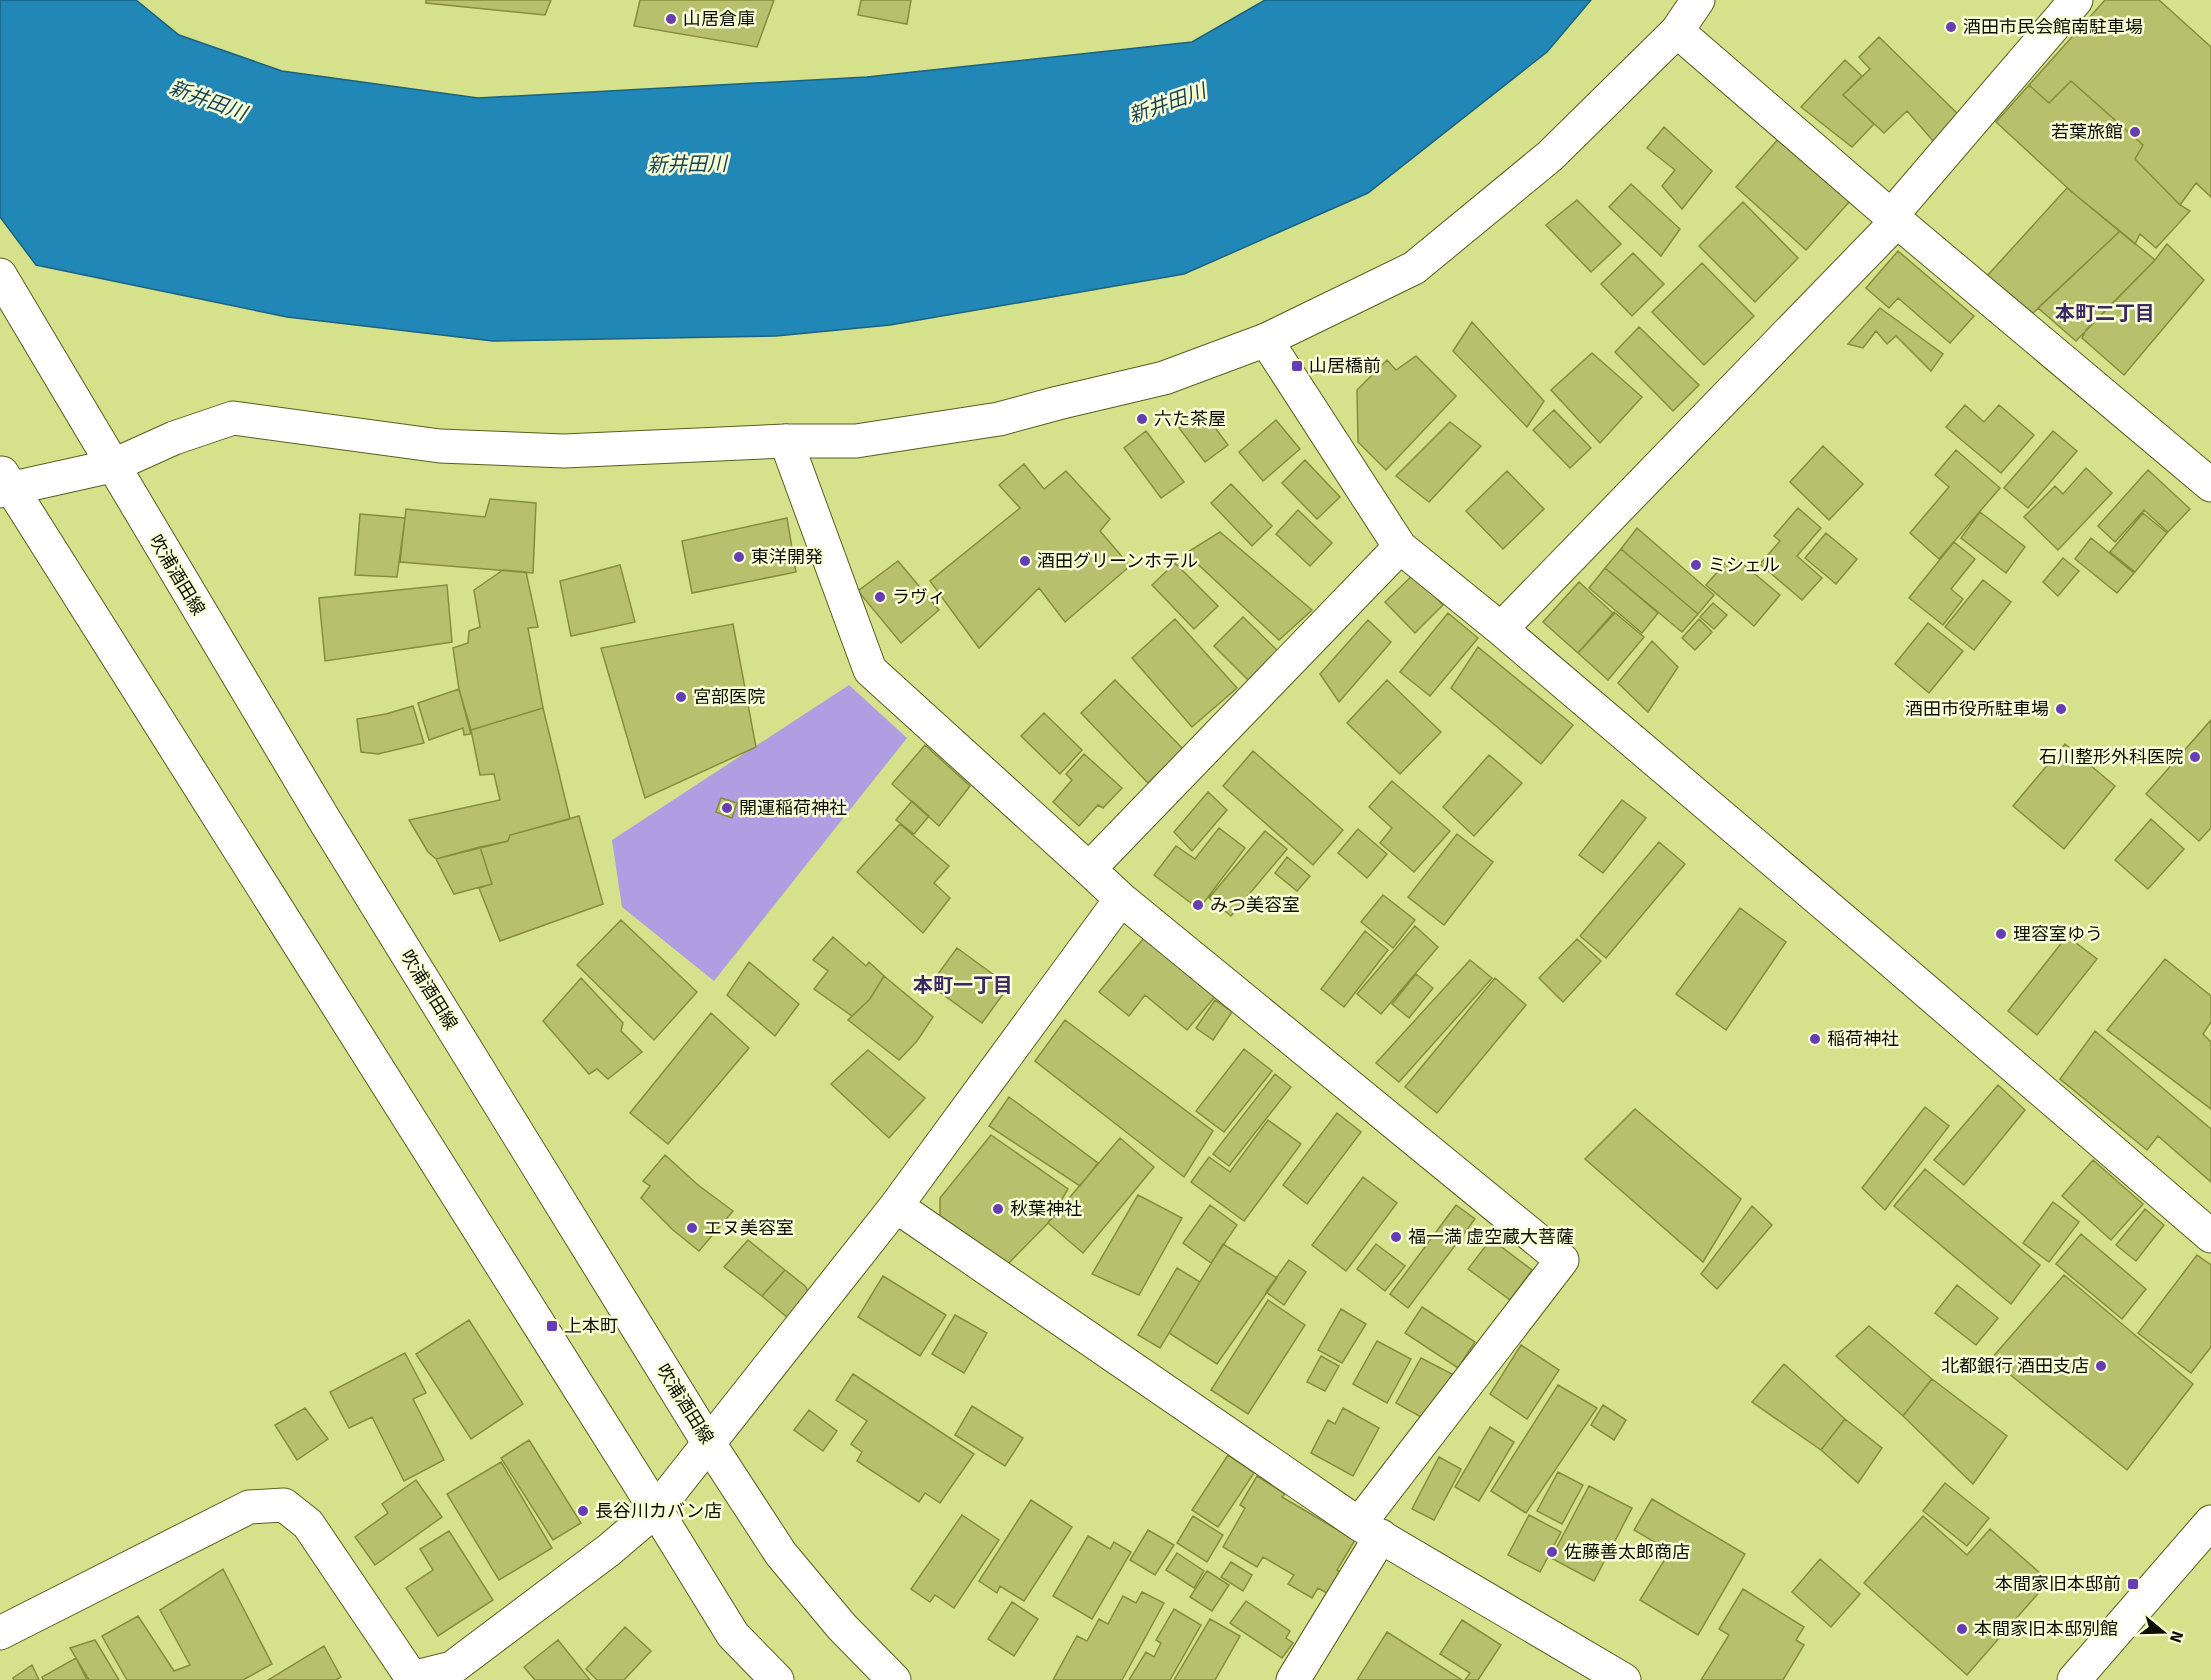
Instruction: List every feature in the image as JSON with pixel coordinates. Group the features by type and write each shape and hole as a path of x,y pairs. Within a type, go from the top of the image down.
{"street":[{"path":"777,1680 733,1635 656,1509 4,483 112,466 174,438 233,418 440,446 564,451 786,441 856,441 999,419 1164,378 1266,340 1414,268 1550,156 1677,31 1698,0"},
{"path":"1501,629 1894,219 2076,0"},
{"path":"1677,31 1894,219 2211,485"},
{"name":"吹浦酒田線","path":"5,284 319,811 708,1442 781,1554 842,1626 894,1680"},
{"path":"1266,340 1400,547 1501,629 2211,1236"},
{"path":"786,441 870,670 1121,899 1562,1260 1370,1530 1293,1680"},
{"path":"1089,869 1400,547"},
{"path":"0,1633 249,1507 284,1505 308,1524 412,1679 452,1668 609,1550 656,1509 896,1206 1121,899"},
{"path":"896,1206 1370,1530 1624,1680"},
{"path":"2074,1680 2211,1522"}],"shaded area":[{"path":"849,685 907,738 714,981 622,907 612,840"}],"water":[{"name":"新井田川","path":"0,0 136,0 179,35 282,71 478,98 867,77 1192,42 1265,0 1591,0 1547,52 1368,193 1184,274 890,325 776,336 493,341 287,317 36,265 0,217"}],"building":[{"path":"426,0 551,0 545,15 426,3"},
{"path":"640,0 774,0 757,47 634,26"},
{"path":"861,0 911,0 907,24 858,15"},
{"path":"2105,0 2159,0 2211,47 2211,197 2196,183 2180,205 2135,159 2143,145 2071,81 2049,103 2029,85"},
{"path":"1879,37 1960,116 1934,142 1907,111 1884,133 1843,95 1870,69 1859,57"},
{"path":"1845,60 1862,76 1843,95 1874,124 1852,147 1801,107"},
{"path":"2071,81 2143,145 2135,159 2180,205 2190,211 2156,248 2140,234 2135,244 2072,192 1996,122 2029,85 2049,103"},
{"path":"1664,127 1712,171 1682,209 1662,186 1675,170 1647,148"},
{"path":"1780,137 1850,201 1806,250 1736,187"},
{"path":"1631,184 1680,229 1661,256 1609,207"},
{"path":"2067,188 2120,231 2032,314 1987,276"},
{"path":"1577,200 1621,244 1591,272 1546,225"},
{"path":"1743,202 1798,258 1755,302 1699,246"},
{"path":"2120,231 2155,260 2076,341 2038,308"},
{"path":"2167,244 2204,280 2124,375 2082,338 2086,330 2155,260"},
{"path":"1898,251 1974,316 1950,343 1898,298 1889,308 1866,288"},
{"path":"1633,253 1664,284 1632,316 1601,284"},
{"path":"1702,263 1754,316 1704,365 1652,312"},
{"path":"1880,308 1943,354 1931,371 1896,336 1887,344 1876,331 1863,348 1848,344"},
{"path":"1472,322 1544,401 1527,427 1453,351"},
{"path":"1639,327 1699,385 1673,411 1615,352"},
{"path":"1592,353 1642,397 1600,443 1551,390"},
{"path":"1416,356 1456,396 1386,470 1358,442 1357,390 1387,360 1396,370"},
{"path":"1965,405 1984,422 1999,405 2034,435 2001,473 1946,427"},
{"path":"1202,410 1228,445 1205,462 1179,428"},
{"path":"1554,410 1591,448 1570,468 1533,430"},
{"path":"1276,420 1300,449 1263,481 1239,452"},
{"path":"1450,422 1481,446 1429,502 1396,476"},
{"path":"1146,431 1184,482 1161,498 1124,448"},
{"path":"2053,431 2077,451 2028,508 2004,488"},
{"path":"1823,446 1863,484 1829,520 1790,482"},
{"path":"1956,450 2000,488 1939,559 1910,533 1949,487 1935,475"},
{"path":"1305,460 1340,497 1317,519 1282,483"},
{"path":"1024,464 1044,489 1066,471 1110,519 1100,531 1130,566 1065,622 1039,588 979,648 930,581 1020,508 999,485"},
{"path":"2086,468 2112,493 2058,550 2024,517 2055,486 2063,494"},
{"path":"2148,470 2190,509 2168,532 2144,510 2115,542 2098,526"},
{"path":"1507,471 1544,509 1503,549 1466,511"},
{"path":"1231,484 1272,526 1252,546 1211,503"},
{"path":"490,499 536,503 533,573 400,562 406,509 485,517"},
{"path":"1798,508 1821,528 1797,556 1822,578 1802,600 1760,564 1780,541 1774,536"},
{"path":"1298,510 1332,543 1310,566 1276,534"},
{"path":"1980,512 2025,547 2006,573 1961,538"},
{"path":"2143,513 2167,533 2135,572 2110,552"},
{"path":"360,514 405,518 397,577 355,575"},
{"name":"東洋開発","path":"787,518 796,572 692,593 682,541"},
{"path":"1637,528 1714,595 1698,614 1621,549"},
{"path":"1220,532 1312,610 1279,640 1186,553"},
{"path":"1826,533 1857,559 1836,584 1805,558"},
{"path":"2091,538 2134,573 2117,593 2075,559"},
{"path":"1954,542 1975,559 1951,589 1963,599 1943,625 1909,598"},
{"path":"1621,549 1698,614 1682,632 1605,568"},
{"path":"1732,555 1780,595 1754,626 1706,585"},
{"path":"2063,558 2079,571 2058,596 2043,582"},
{"path":"898,561 939,610 901,643 858,591"},
{"path":"1175,563 1218,606 1194,629 1152,585"},
{"path":"620,565 635,622 571,636 560,581"},
{"path":"1605,568 1658,613 1642,633 1589,588"},
{"path":"503,570 526,572 538,627 528,628 543,708 471,730 459,689 453,648 468,643 469,631 480,627 474,590"},
{"path":"1414,574 1443,605 1415,633 1385,602"},
{"path":"1983,580 2011,602 1974,650 1945,627"},
{"path":"1579,582 1614,614 1578,653 1543,622"},
{"path":"447,585 452,642 325,661 319,598"},
{"path":"1713,603 1727,615 1714,629 1700,617"},
{"path":"1614,612 1644,637 1608,680 1578,653"},
{"path":"1448,613 1478,638 1430,696 1400,672"},
{"path":"1243,617 1279,652 1250,682 1214,646"},
{"path":"1175,619 1237,688 1192,727 1132,658"},
{"path":"1699,619 1712,632 1695,650 1682,638"},
{"path":"1368,620 1391,642 1339,702 1320,674"},
{"path":"1928,623 1963,651 1929,693 1895,664"},
{"name":"宮部医院","path":"733,624 756,747 645,798 601,648"},
{"path":"1652,641 1678,667 1648,712 1618,683"},
{"path":"1478,647 1573,725 1541,764 1451,688"},
{"path":"1115,680 1183,749 1148,783 1081,713"},
{"path":"1387,680 1441,732 1400,774 1347,723"},
{"path":"459,689 471,734 464,735 463,728 429,740 418,703"},
{"path":"413,706 424,743 378,754 361,752 357,719"},
{"path":"543,708 570,819 510,835 508,841 436,859 428,852 409,820 500,800 494,774 480,775 471,730"},
{"path":"1044,713 1082,750 1060,774 1021,736"},
{"name":"石川整形外科医院","path":"2211,720 2211,828 2199,841 2146,794"},
{"path":"2065,744 2115,786 2064,849 2013,806"},
{"path":"925,745 970,786 939,826 892,784"},
{"path":"1253,751 1343,830 1313,865 1223,786"},
{"path":"1084,754 1122,788 1103,808 1098,805 1079,826 1053,802 1072,780 1066,774"},
{"path":"1489,755 1522,783 1474,836 1443,807"},
{"path":"1392,781 1450,831 1414,872 1380,843 1392,828 1369,807"},
{"path":"1208,792 1227,810 1192,851 1174,832"},
{"name":"開運稲荷神社","path":"721,798 737,803 732,818 716,812"},
{"path":"1622,800 1646,818 1603,873 1579,855"},
{"path":"912,801 929,816 914,834 896,820"},
{"path":"579,816 603,904 500,941 479,888 492,884 480,847 508,841 510,835"},
{"path":"2151,819 2184,849 2148,889 2115,860"},
{"path":"900,824 949,866 934,883 950,898 923,933 857,872"},
{"path":"1219,828 1245,848 1199,909 1154,875 1176,846 1195,859"},
{"path":"1358,829 1387,854 1367,878 1338,853"},
{"path":"1265,831 1287,849 1231,916 1209,898"},
{"path":"1457,834 1493,862 1444,925 1408,897"},
{"path":"1659,842 1685,864 1606,958 1580,936"},
{"path":"480,847 492,884 454,894 436,859"},
{"path":"1287,857 1310,876 1297,891 1275,873"},
{"path":"1383,895 1415,920 1393,948 1361,922"},
{"path":"1740,908 1786,942 1726,1030 1676,994"},
{"path":"621,920 697,992 654,1040 577,965"},
{"path":"1415,926 1438,947 1381,1014 1357,994"},
{"path":"1365,931 1388,950 1344,1007 1321,989"},
{"path":"1148,933 1218,993 1187,1030 1145,995 1129,1016 1099,992"},
{"path":"2067,936 2097,959 2037,1035 2008,1011"},
{"path":"833,937 866,966 869,962 884,976 870,999 852,1016 814,989 828,971 813,960"},
{"path":"1577,939 1601,961 1563,1002 1539,978"},
{"path":"957,948 1009,986 982,1023 930,985"},
{"path":"2165,959 2211,996 2211,1022 2203,1034 2211,1042 2211,1109 2107,1030"},
{"path":"1470,960 1492,978 1399,1082 1376,1063"},
{"path":"749,962 799,1004 775,1036 727,995"},
{"path":"1416,974 1433,988 1409,1018 1392,1004"},
{"path":"884,976 933,1017 917,1041 899,1060 848,1020 870,999"},
{"path":"581,978 623,1023 621,1031 642,1052 608,1079 597,1069 589,1074 543,1021"},
{"path":"1495,978 1526,1005 1437,1113 1405,1087"},
{"path":"1215,1000 1232,1012 1213,1040 1196,1028"},
{"path":"711,1013 749,1048 668,1144 630,1113"},
{"path":"1065,1020 1213,1131 1184,1177 1035,1061"},
{"path":"2095,1031 2211,1129 2211,1182 2158,1136 2147,1150 2060,1079"},
{"path":"1244,1049 1272,1071 1224,1132 1196,1111"},
{"path":"868,1050 925,1098 889,1138 831,1084"},
{"path":"1275,1074 1291,1087 1229,1166 1213,1154"},
{"path":"1998,1085 2025,1110 1964,1185 1934,1160"},
{"path":"1009,1097 1098,1163 1080,1186 989,1126"},
{"path":"1925,1107 1949,1126 1885,1210 1862,1188"},
{"path":"1635,1109 1741,1199 1703,1262 1585,1159"},
{"path":"1337,1113 1361,1132 1307,1204 1283,1185"},
{"path":"1268,1120 1301,1144 1244,1221 1191,1182 1209,1157 1230,1172"},
{"name":"秋葉神社","path":"991,1135 1068,1189 1048,1223 1004,1268 940,1219 940,1198"},
{"path":"1120,1138 1154,1167 1083,1253 1048,1223"},
{"path":"665,1155 698,1185 733,1211 699,1251 673,1230 641,1198 650,1186 643,1181"},
{"path":"2093,1160 2143,1204 2111,1240 2062,1196"},
{"path":"1925,1169 2040,1265 2011,1304 1894,1206"},
{"path":"1363,1177 1397,1203 1346,1271 1312,1245"},
{"path":"1138,1195 1182,1218 1139,1295 1092,1274"},
{"path":"2053,1202 2079,1222 2049,1262 2023,1243"},
{"path":"1210,1205 1237,1225 1211,1263 1183,1243"},
{"path":"1456,1205 1475,1219 1408,1308 1390,1294"},
{"path":"1752,1206 1772,1225 1717,1289 1701,1274"},
{"path":"2145,1209 2164,1225 2136,1261 2116,1245"},
{"path":"2081,1234 2146,1289 2122,1319 2056,1264"},
{"path":"1491,1239 1532,1270 1510,1300 1468,1269"},
{"path":"748,1240 785,1270 762,1296 724,1267"},
{"path":"1223,1244 1277,1278 1217,1364 1169,1333"},
{"path":"1376,1244 1405,1266 1385,1291 1357,1269"},
{"path":"2197,1255 2211,1265 2211,1347 2191,1373 2138,1333"},
{"path":"1289,1260 1306,1272 1284,1305 1266,1292"},
{"path":"1177,1268 1200,1282 1160,1348 1138,1335"},
{"path":"785,1270 805,1286 809,1293 788,1318 762,1296"},
{"path":"2064,1275 2193,1384 2127,1470 1991,1359"},
{"path":"883,1276 946,1315 920,1356 858,1317"},
{"path":"1957,1285 1998,1318 1976,1345 1935,1313"},
{"path":"1268,1300 1305,1325 1248,1414 1211,1390"},
{"path":"1422,1307 1475,1342 1458,1368 1405,1333"},
{"path":"1341,1309 1366,1324 1342,1363 1318,1350"},
{"path":"955,1315 987,1333 964,1373 932,1354"},
{"path":"469,1320 523,1404 471,1439 416,1354"},
{"path":"1869,1326 1932,1379 1903,1416 1836,1356"},
{"path":"1377,1341 1411,1359 1387,1403 1353,1384"},
{"path":"1521,1345 1559,1370 1527,1419 1490,1394"},
{"path":"405,1353 426,1393 413,1399 444,1460 404,1481 372,1417 349,1428 330,1392"},
{"path":"1321,1356 1339,1366 1325,1391 1307,1382"},
{"path":"1421,1358 1454,1375 1428,1421 1396,1403"},
{"path":"1784,1364 1845,1419 1821,1450 1752,1402"},
{"path":"853,1374 974,1454 940,1503 925,1493 919,1502 857,1461 862,1452 851,1444 867,1421 836,1400"},
{"path":"1932,1379 2007,1436 1973,1484 1903,1416"},
{"path":"1558,1385 1597,1408 1526,1513 1491,1491"},
{"path":"1603,1405 1626,1420 1614,1440 1591,1425"},
{"path":"972,1406 1023,1438 1005,1466 955,1435"},
{"path":"305,1408 328,1439 297,1460 275,1425"},
{"path":"1343,1408 1379,1428 1353,1476 1311,1453 1328,1420 1335,1424"},
{"path":"809,1410 837,1431 823,1451 794,1430"},
{"path":"1845,1419 1882,1448 1858,1483 1821,1450"},
{"path":"1490,1427 1514,1442 1479,1501 1455,1487"},
{"path":"529,1440 581,1523 553,1540 501,1458"},
{"path":"1228,1455 1254,1473 1218,1527 1192,1510"},
{"path":"1439,1457 1461,1469 1434,1520 1412,1509"},
{"path":"501,1462 552,1548 499,1580 447,1494"},
{"path":"1558,1472 1583,1485 1562,1524 1537,1511"},
{"path":"1257,1476 1285,1494 1282,1497 1355,1540 1337,1570 1345,1575 1332,1596 1318,1588 1312,1598 1288,1584 1294,1575 1263,1557 1257,1567 1223,1547 1245,1508 1240,1505"},
{"path":"416,1480 442,1517 375,1565 355,1537 388,1513 382,1504"},
{"path":"1945,1483 1989,1518 1967,1546 1923,1511"},
{"path":"1589,1486 1632,1508 1594,1581 1551,1558"},
{"path":"1652,1499 1745,1554 1698,1635 1640,1600 1670,1551 1634,1530"},
{"path":"1031,1500 1072,1527 1024,1601 1000,1586 997,1593 979,1581"},
{"path":"962,1515 999,1540 954,1608 935,1595 930,1602 911,1589"},
{"path":"1529,1515 1561,1532 1540,1572 1508,1555"},
{"path":"1193,1516 1223,1535 1207,1562 1177,1543"},
{"name":"本間家旧本邸別館","path":"1923,1516 1967,1555 1990,1529 2049,1581 1967,1675 1864,1583"},
{"path":"1148,1530 1174,1545 1155,1575 1130,1560"},
{"path":"449,1531 493,1600 438,1636 406,1588 433,1570 420,1549"},
{"path":"1088,1536 1110,1549 1114,1542 1131,1552 1092,1619 1053,1596"},
{"path":"1177,1553 1204,1571 1194,1588 1166,1570"},
{"path":"1820,1559 1860,1594 1831,1627 1792,1592"},
{"path":"1231,1562 1252,1575 1243,1591 1221,1577"},
{"path":"223,1569 272,1664 243,1680 127,1680 102,1636 138,1616 174,1671 190,1665 160,1610"},
{"path":"1207,1571 1229,1585 1212,1611 1190,1597"},
{"path":"1743,1589 1804,1627 1796,1640 1804,1645 1783,1680 1701,1680 1729,1635 1719,1629"},
{"path":"1142,1592 1164,1603 1122,1680 1053,1680 1077,1636 1087,1641 1099,1619 1108,1624 1123,1596 1136,1603"},
{"path":"1246,1601 1290,1631 1286,1638 1293,1643 1282,1658 1230,1623"},
{"path":"1012,1602 1038,1619 1014,1656 988,1639"},
{"path":"1174,1609 1201,1625 1170,1680 1129,1680 1146,1652 1154,1657 1161,1643 1156,1640"},
{"path":"1210,1619 1240,1636 1215,1680 1174,1680"},
{"path":"1462,1620 1501,1645 1478,1680 1465,1680 1470,1673 1440,1654"},
{"path":"625,1627 651,1651 624,1680 597,1680 586,1669"},
{"path":"1387,1632 1462,1680 1357,1680"},
{"path":"95,1640 119,1680 89,1680 70,1648"},
{"path":"558,1640 590,1680 535,1680 524,1667"},
{"path":"324,1646 341,1677 336,1680 268,1680"},
{"path":"76,1658 87,1680 43,1680 42,1677"},
{"path":"32,1665 39,1680 14,1680 13,1678"}],"place":[{"name":"山居倉庫","path":"671,19"},
{"name":"酒田市民会館南駐車場","path":"1951,27"},
{"name":"若葉旅館","path":"2135,132"},
{"name":"山居橋前","path":"1297,366"},
{"name":"六た茶屋","path":"1142,419"},
{"name":"東洋開発","path":"739,557"},
{"name":"酒田グリーンホテル","path":"1025,561"},
{"name":"ミシェル","path":"1696,565"},
{"name":"ラヴィ","path":"880,597"},
{"name":"宮部医院","path":"681,697"},
{"name":"酒田市役所駐車場","path":"2061,709"},
{"name":"石川整形外科医院","path":"2195,757"},
{"name":"開運稲荷神社","path":"727,808"},
{"name":"みつ美容室","path":"1198,905"},
{"name":"理容室ゆう","path":"2001,934"},
{"name":"稲荷神社","path":"1815,1039"},
{"name":"秋葉神社","path":"998,1209"},
{"name":"エヌ美容室","path":"692,1228"},
{"name":"福一満 虚空蔵大菩薩","path":"1396,1237"},
{"name":"上本町","path":"552,1326"},
{"name":"北都銀行 酒田支店","path":"2101,1366"},
{"name":"長谷川カバン店","path":"583,1511"},
{"name":"佐藤善太郎商店","path":"1552,1552"},
{"name":"本間家旧本邸前","path":"2133,1584"},
{"name":"本間家旧本邸別館","path":"1962,1629"}],"district":[{"name":"本町二丁目","path":"2105,313"},
{"name":"本町一丁目","path":"963,985"}]}
